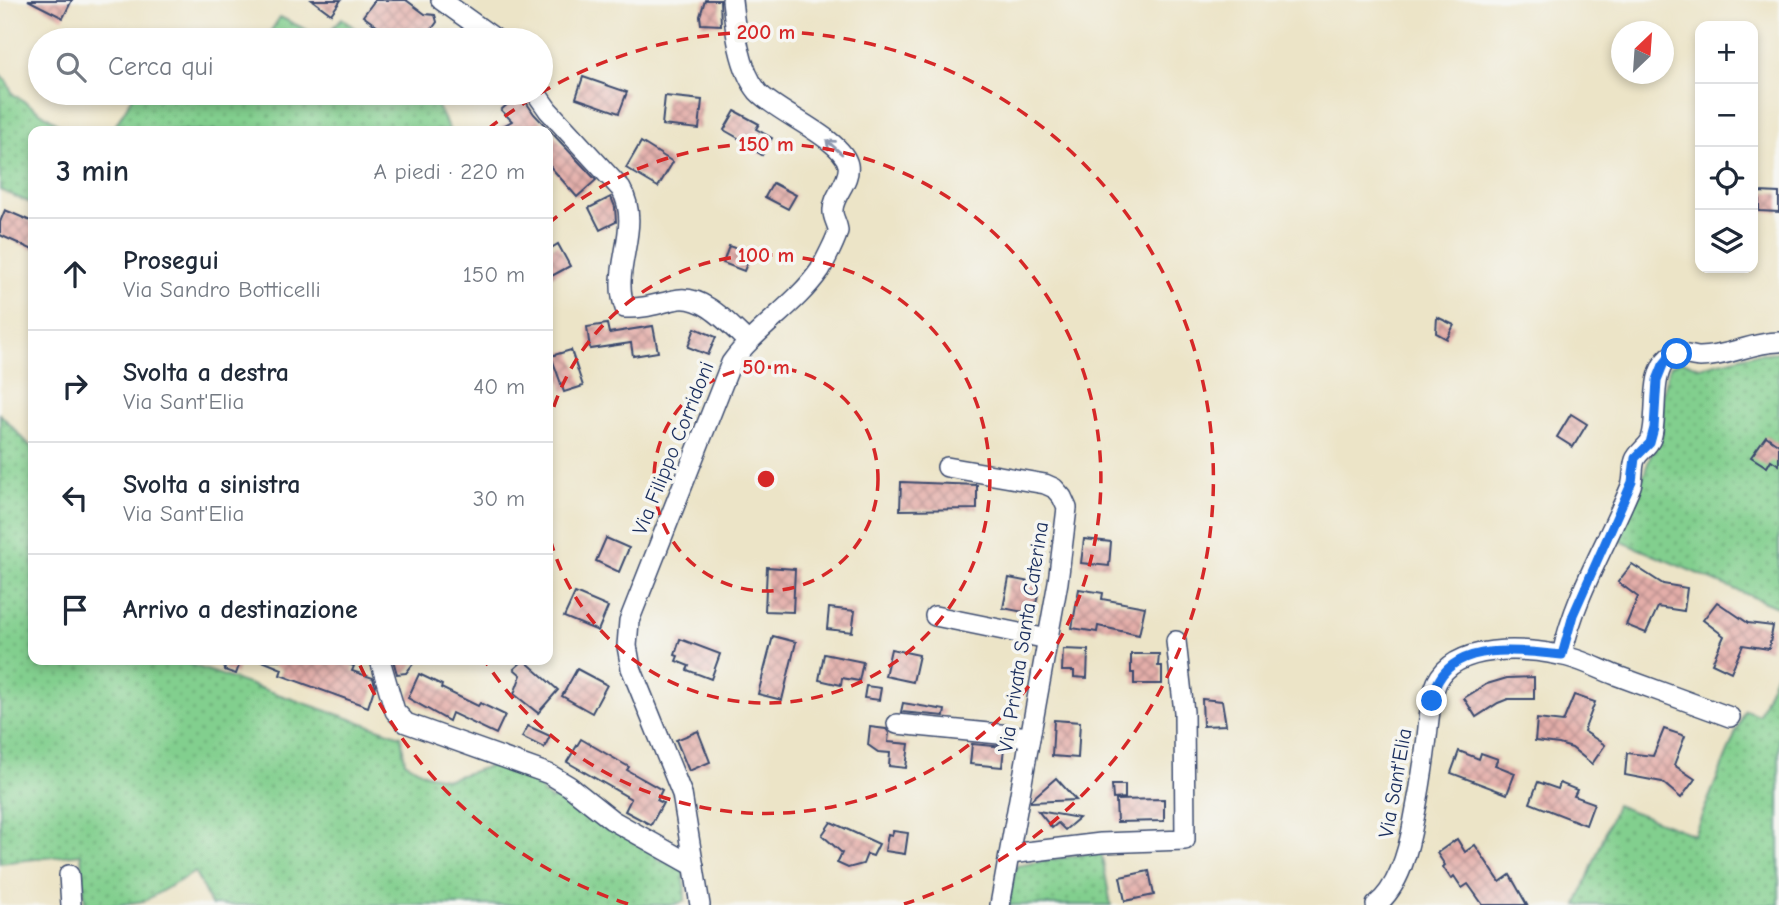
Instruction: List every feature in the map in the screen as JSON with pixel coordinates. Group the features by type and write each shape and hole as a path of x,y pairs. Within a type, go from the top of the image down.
{"street":[{"path":"441,0 480,28"},
{"name":"Via Filippo Corridoni","path":"700,905 682,794 631,668 627,646 629,621 731,363 748,342 822,267 838,230 832,208 849,169 842,154 805,122 773,105 757,90 747,73 734,24 732,0"},
{"path":"544,105 621,189 628,201 629,232 620,295 625,308 641,309 676,299 696,301 728,323 748,342"},
{"path":"1562,655 1573,615 1632,482 1635,458 1650,443 1654,428 1657,380 1663,365 1670,356 1677,354 1699,357 1738,351 1766,342 1779,342"},
{"name":"Via Privata Santa Caterina","path":"947,467 1045,484 1054,488 1067,508 1048,639 1000,905"},
{"path":"935,616 1048,639"},
{"path":"1010,854 1101,843 1185,840 1184,712 1176,641"},
{"name":"Via Sant'Elia","path":"1376,905 1394,886 1412,830 1432,701 1438,681 1447,669 1459,660 1472,654 1519,650 1562,655 1730,717"},
{"path":"381,665 395,711 406,723 549,774 569,786 612,820 694,866"},
{"path":"897,724 1030,737"},
{"path":"69,875 71,905"}],"green space":[{"path":"280,17 303,28 273,28"},
{"path":"342,18 354,28 332,28"},
{"path":"0,74 13,94 61,126 28,126 28,202 0,190"},
{"path":"128,105 437,105 448,126 115,126"},
{"path":"1779,352 1779,608 1620,541 1651,455 1662,436 1662,397 1670,366 1682,361 1700,367 1753,354"},
{"path":"0,414 28,444 28,665 192,665 401,736 405,762 426,774 448,779 497,764 538,779 542,792 550,799 572,798 657,855 656,859 662,862 664,858 684,871 685,901 672,905 211,905 195,872 144,901 117,905 85,905 81,854 0,863"},
{"path":"1779,665 1779,905 1577,905 1616,805 1694,835 1745,710 1759,715"},
{"path":"1101,851 1111,905 1008,905 1016,866"}],"building":[{"path":"28,0 72,0 63,18"},
{"path":"312,0 341,0 331,14"},
{"path":"375,0 406,0 425,14 435,15 437,22 433,28 380,28 363,16"},
{"path":"705,0 720,0 721,25 701,24 700,16"},
{"path":"583,77 627,92 619,113 576,98"},
{"path":"665,96 702,100 699,129 662,125"},
{"path":"507,105 528,105 545,126 503,126 512,121 501,110"},
{"path":"735,111 759,124 756,129 772,138 762,155 724,130"},
{"path":"553,134 596,180 577,197 553,170"},
{"path":"641,142 673,162 658,187 626,168"},
{"path":"773,183 796,195 788,209 765,197"},
{"path":"1759,192 1779,193 1779,212 1759,211"},
{"path":"611,197 616,222 600,230 589,208"},
{"path":"5,210 28,220 28,248 0,235 0,222"},
{"path":"558,244 570,266 553,275 553,247"},
{"path":"729,246 751,254 744,271 723,263"},
{"path":"1437,317 1454,325 1447,339 1436,333"},
{"path":"607,324 609,333 653,326 658,352 633,356 631,343 590,349 587,327"},
{"path":"695,328 716,337 708,355 688,347"},
{"path":"571,350 583,386 564,392 553,355"},
{"path":"1571,414 1587,424 1573,447 1557,437"},
{"path":"1766,436 1779,445 1779,465 1771,460 1767,467 1751,457"},
{"path":"901,482 977,485 977,509 900,510"},
{"path":"606,538 629,548 619,572 596,561"},
{"path":"1084,539 1111,542 1109,566 1081,563"},
{"path":"1632,564 1663,584 1687,588 1684,611 1658,607 1646,633 1626,625 1638,597 1618,582"},
{"path":"767,567 795,569 793,612 765,611"},
{"path":"1009,578 1040,584 1034,614 1003,608"},
{"path":"1079,589 1103,593 1102,599 1145,607 1139,635 1098,626 1097,632 1072,628"},
{"path":"575,593 608,607 598,631 564,617"},
{"path":"1717,602 1748,623 1773,626 1769,649 1743,645 1731,672 1712,663 1724,636 1703,620"},
{"path":"829,608 855,611 852,632 827,629"},
{"path":"773,636 796,642 782,700 758,694"},
{"path":"680,639 720,654 711,679 687,670 689,666 676,661"},
{"path":"891,649 919,655 913,682 885,676"},
{"path":"1063,649 1088,650 1087,678 1074,677 1074,671 1062,671"},
{"path":"824,654 863,662 859,681 842,678 841,685 819,680"},
{"path":"1131,654 1159,654 1158,666 1162,666 1162,684 1134,684"},
{"path":"226,665 239,665 236,674 224,670"},
{"path":"272,665 351,665 354,666 352,671 373,678 375,686 368,707 280,675 282,669"},
{"path":"394,665 412,665 406,673 397,674"},
{"path":"518,665 530,665 558,690 538,713 514,694 521,675 514,669"},
{"path":"577,669 607,685 592,713 562,696"},
{"path":"419,674 478,706 480,703 505,715 496,734 452,713 449,721 408,698"},
{"path":"1534,677 1534,699 1508,699 1476,717 1464,698 1487,684 1507,678"},
{"path":"866,686 881,688 879,700 864,698"},
{"path":"1574,695 1595,702 1584,731 1605,745 1592,764 1572,748 1535,741 1537,719 1563,722"},
{"path":"1202,699 1222,701 1226,725 1203,726"},
{"path":"903,703 945,710 944,716 901,712"},
{"path":"1054,720 1080,722 1078,758 1052,756"},
{"path":"528,726 550,736 544,748 522,737"},
{"path":"870,727 886,729 889,733 888,742 909,744 906,768 889,766 890,753 878,752 868,745"},
{"path":"1664,729 1685,736 1674,765 1695,779 1681,798 1662,782 1625,775 1627,753 1653,756"},
{"path":"698,731 710,762 689,771 676,740"},
{"path":"581,739 662,790 657,800 663,803 651,825 625,811 631,799 567,762"},
{"path":"972,744 1004,747 1002,767 970,764"},
{"path":"1459,751 1479,759 1481,753 1498,759 1495,765 1515,773 1507,794 1451,773"},
{"path":"1056,778 1076,800 1031,802 1031,800"},
{"path":"1538,782 1558,789 1560,783 1577,790 1574,796 1594,803 1586,825 1530,803"},
{"path":"1112,785 1125,785 1125,798 1113,799"},
{"path":"1164,799 1164,821 1117,822 1116,800"},
{"path":"1038,811 1079,818 1065,830 1058,823 1052,828"},
{"path":"831,822 879,844 873,856 867,854 863,864 848,868 837,863 842,853 822,835"},
{"path":"893,831 908,833 905,854 885,851 888,834 892,835"},
{"path":"1457,839 1465,852 1475,845 1500,882 1510,875 1527,905 1483,905 1468,884 1462,888 1454,876 1451,879 1437,853"},
{"path":"1149,871 1154,895 1125,901 1120,877"}],"route":[{"path":"1432,701 1438,681 1447,669 1472,654 1519,650 1562,655 1573,615 1632,482 1635,458 1650,443 1654,428 1657,380 1663,365 1670,356 1677,354"}]}
